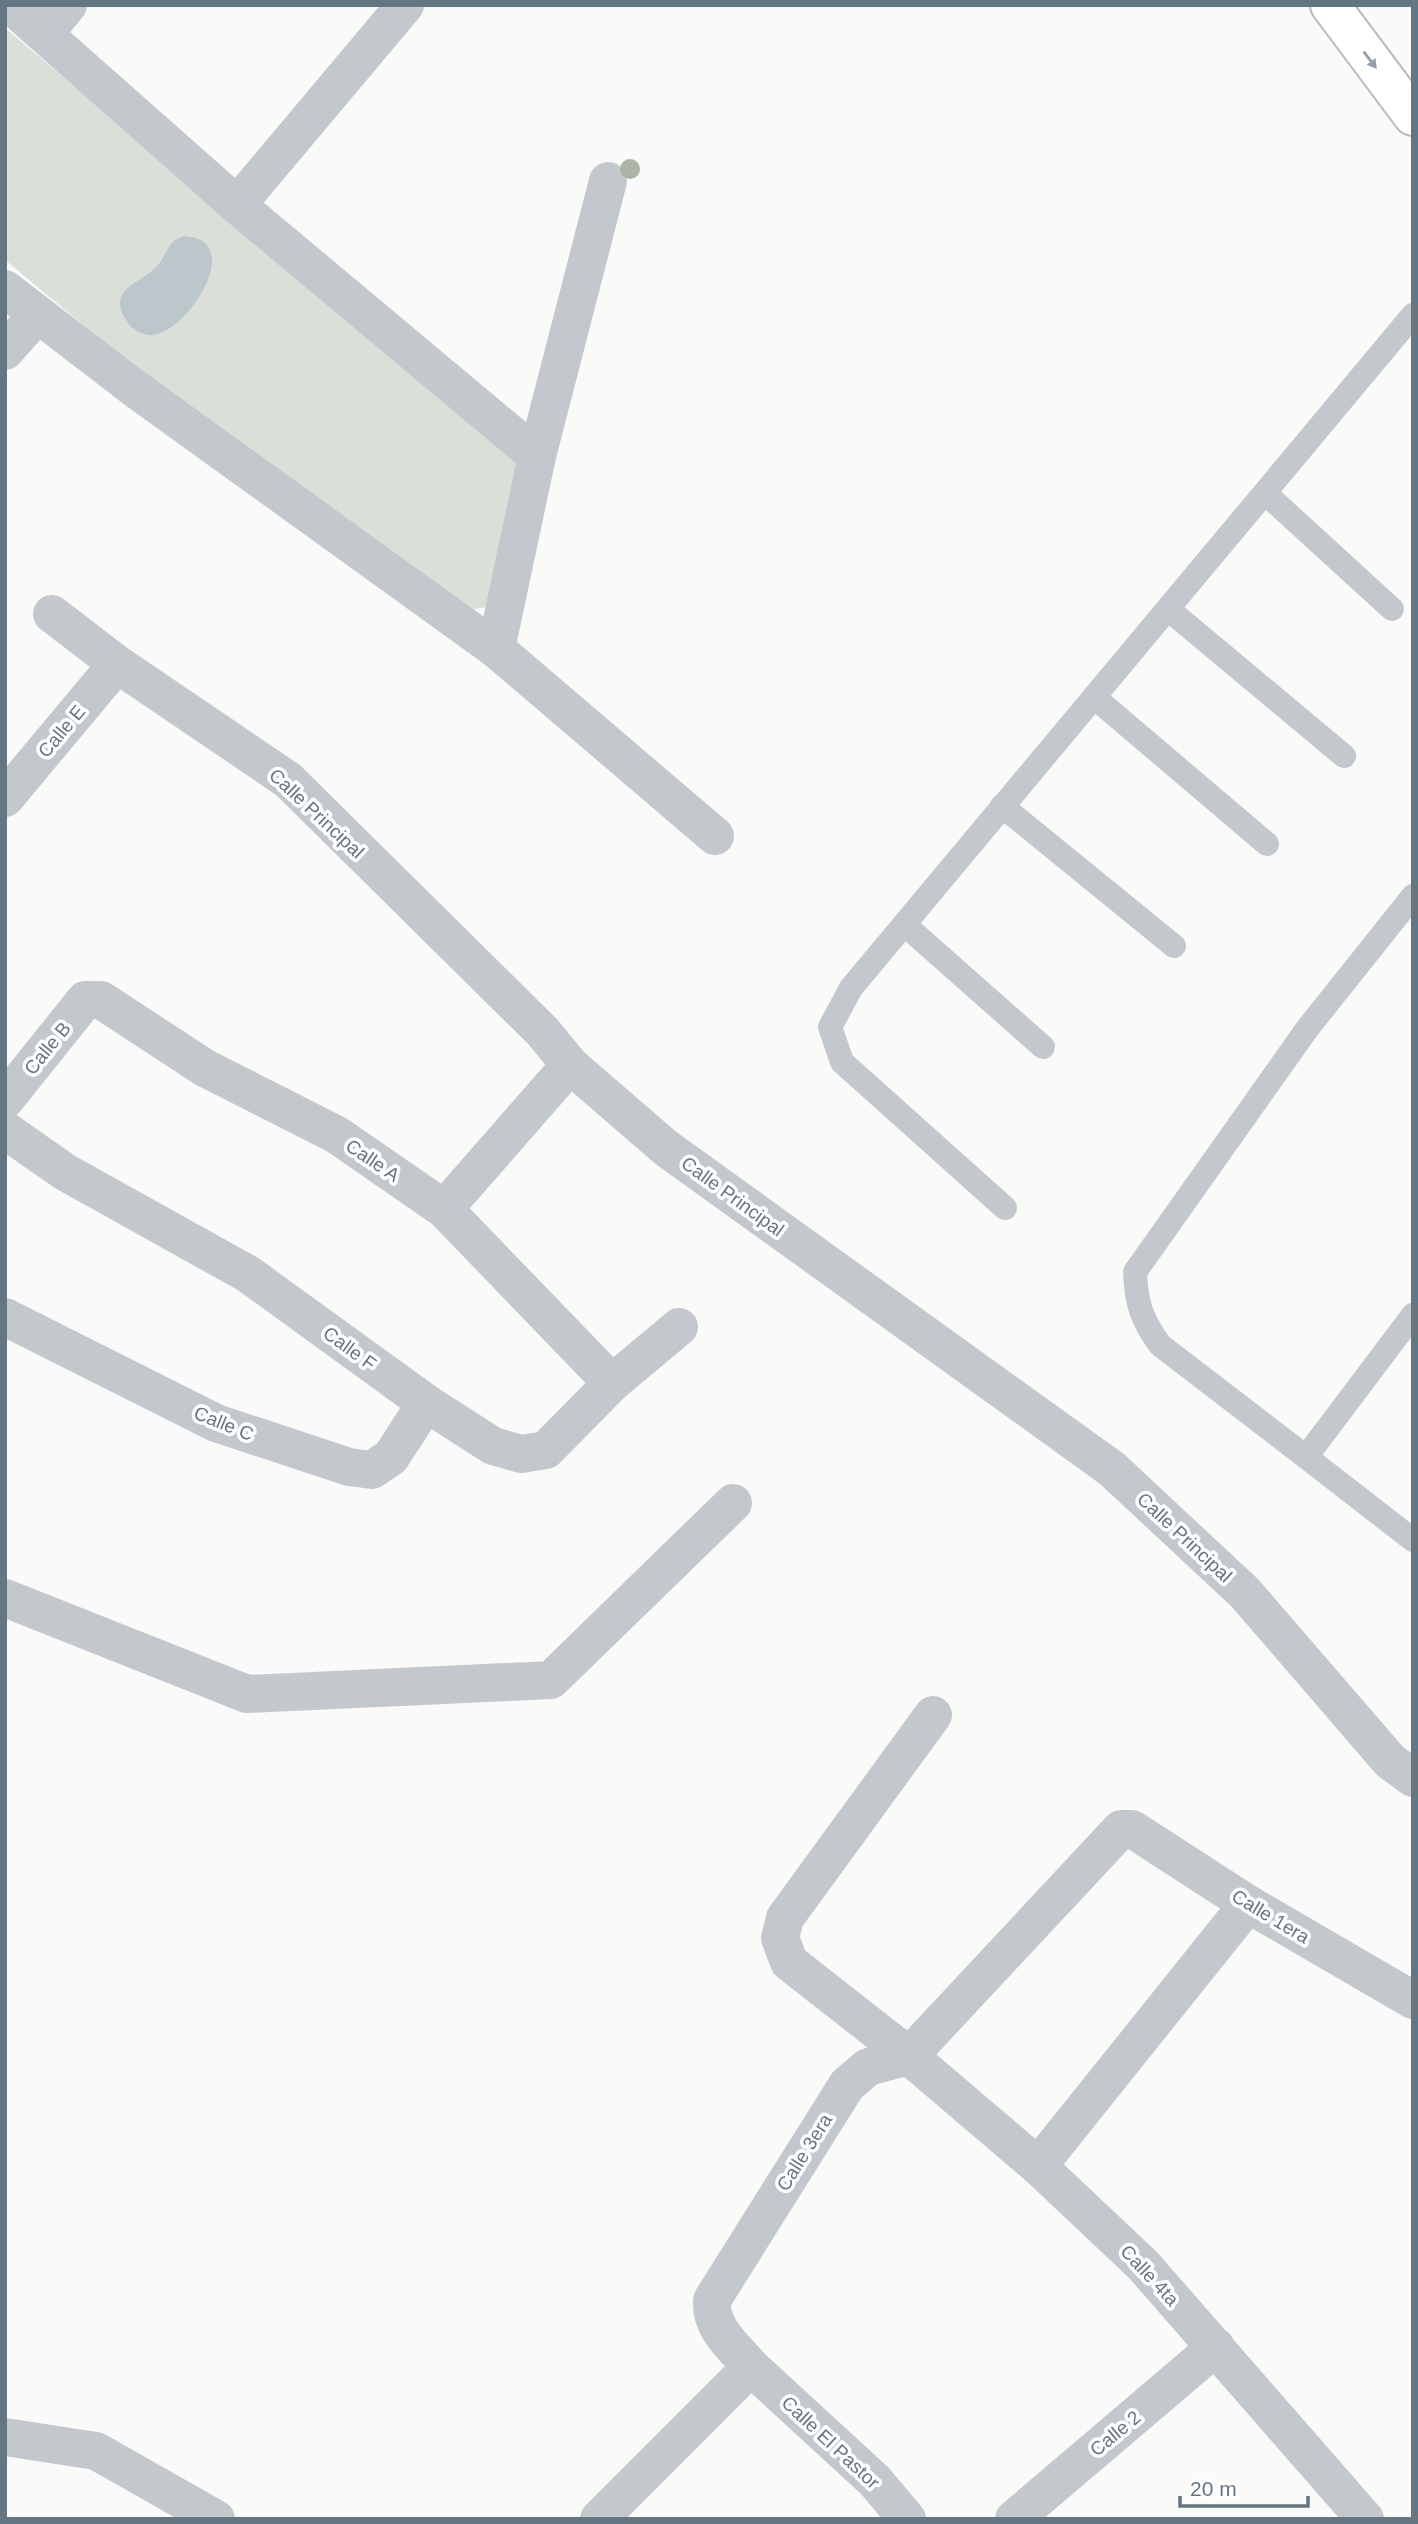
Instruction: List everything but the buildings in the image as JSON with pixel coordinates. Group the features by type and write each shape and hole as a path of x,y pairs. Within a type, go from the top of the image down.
{"main road":[{"path":"1330,5 1413,116"}],"street":[{"path":"11,5 56,19 237,205 537,456"},
{"path":"237,205 405,5"},
{"path":"496,649 537,456 608,181"},
{"path":"5,289 37,316 496,649 715,836"},
{"path":"5,351 37,316"},
{"name":"Calle Principal","path":"52,614 117,664 288,780 543,1032 570,1065 666,1149 1111,1469 1245,1593 1390,1761 1413,1778"},
{"name":"Calle E","path":"5,798 117,664"},
{"name":"Calle B","path":"5,1100 85,1000 90,998"},
{"name":"Calle A","path":"90,998 101,1000 205,1068 337,1135 444,1209 612,1383"},
{"path":"444,1209 570,1065"},
{"name":"Calle F","path":"5,1130 65,1172 248,1274 425,1403 493,1446 521,1454 546,1450 612,1383 678,1327"},
{"name":"Calle C","path":"5,1317 216,1423 349,1467 372,1470 391,1457 425,1403"},
{"path":"5,1598 247,1694 551,1680 733,1503"},
{"name":"Calle 4ta","path":"933,1715 785,1918 780,1938 789,1962 909,2056 1038,2166 1143,2265 1365,2519"},
{"name":"Calle 1era","path":"909,2056 1121,1829 1132,1829 1248,1904 1413,2000"},
{"path":"1038,2166 1248,1904"},
{"name":"Calle 3era","path":"751,2367 716,2326 711,2314 712,2300 847,2085 868,2067 909,2056"},
{"name":"Calle 2","path":"1014,2519 1216,2347"},
{"path":"598,2519 751,2367"},
{"name":"Calle El Pastor","path":"751,2367 875,2481 907,2519"},
{"path":"5,2437 96,2451 216,2519"}],"lane":[{"path":"1005,1208 842,1062 830,1027 850,988 905,926 1002,806 1413,315"},
{"path":"1265,493 1392,608"},
{"path":"1168,609 1344,756"},
{"path":"1094,697 1267,844"},
{"path":"1002,806 1174,946"},
{"path":"1413,896 1307,1029 1135,1272 1136,1302 1143,1323 1160,1345 1413,1540"},
{"path":"905,926 1043,1046"},
{"path":"1306,1457 1413,1315"}],"shaded area":[{"path":"5,28 512,453 523,466 487,607 467,610 130,364 5,260"},
{"path":"184,236 203,241 211,253 211,269 205,287 180,321 165,331 151,335 138,332 130,326 121,311 122,295 151,272 161,262 170,245"}]}
